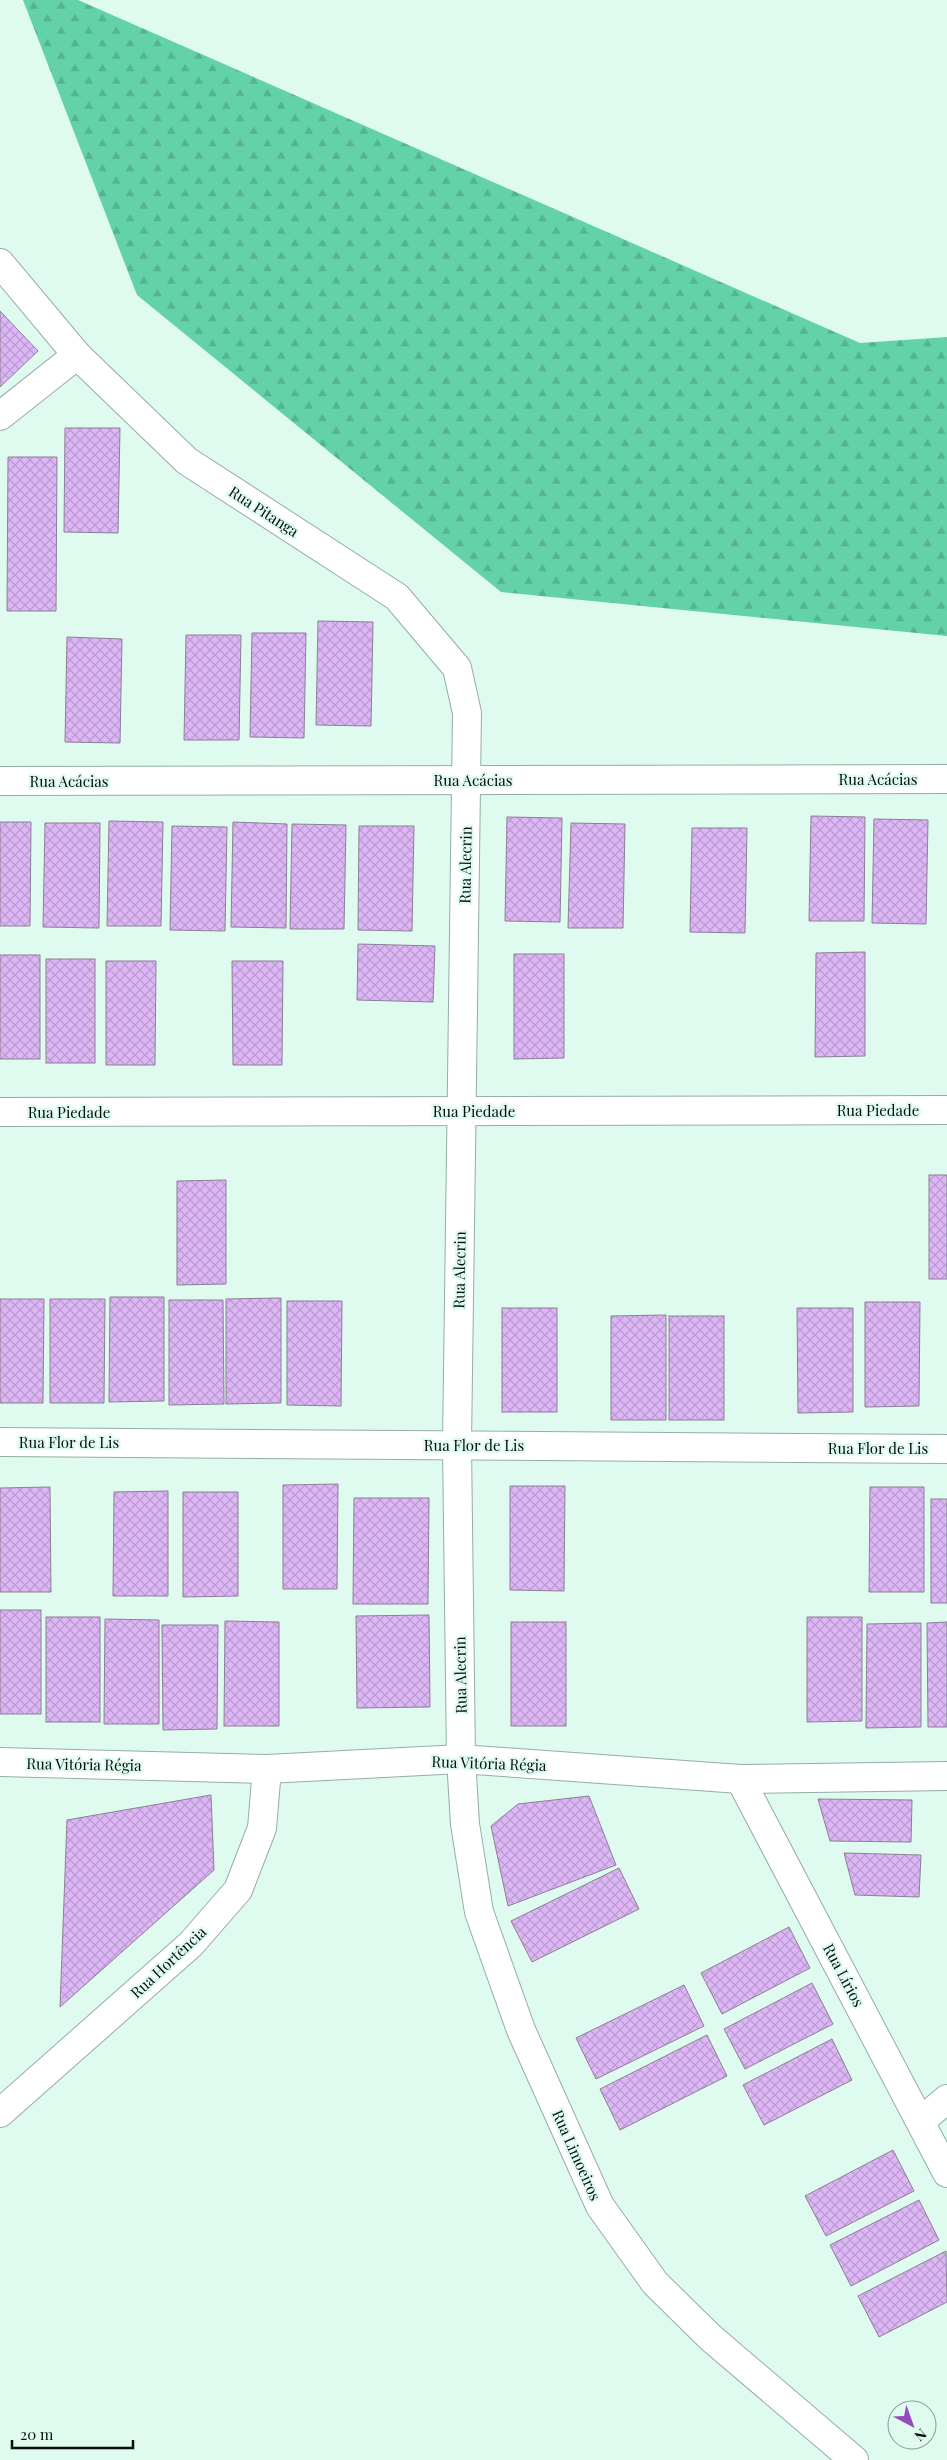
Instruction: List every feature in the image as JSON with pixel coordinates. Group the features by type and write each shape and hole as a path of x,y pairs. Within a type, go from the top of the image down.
{"street":[{"name":"Rua Pitanga","path":"0,263 77,355 187,461 397,597 457,668 467,713 466,780"},
{"path":"0,416 77,355"},
{"name":"Rua Acácias","path":"0,782 947,779"},
{"name":"Rua Alecrin","path":"461,1759 457,1445 466,780"},
{"name":"Rua Piedade","path":"0,1112 947,1110"},
{"name":"Rua Flor de Lis","path":"0,1442 947,1449"},
{"name":"Rua Vitória Régia","path":"0,1762 267,1769 461,1759 740,1779 947,1776"},
{"name":"Rua Limoeiros","path":"461,1759 465,1824 479,1912 521,2030 600,2206 656,2283 711,2338 854,2460"},
{"name":"Rua Hortência","path":"0,2113 191,1944 238,1890 262,1828 267,1769"},
{"name":"Rua Lírios","path":"740,1779 947,2173"},
{"path":"921,2121 947,2099"}],"green space":[{"path":"23,0 78,0 860,343 947,337 947,636 501,592 137,295"}],"building":[{"path":"0,311 38,351 0,387"},
{"path":"65,428 120,428 118,533 64,532"},
{"path":"8,457 57,457 56,611 7,611"},
{"path":"318,621 373,622 371,726 316,725"},
{"path":"252,633 306,633 304,738 250,737"},
{"path":"186,635 241,635 239,740 184,740"},
{"path":"67,637 122,639 120,743 65,742"},
{"path":"811,816 865,817 864,921 809,921"},
{"path":"507,817 562,818 560,922 505,921"},
{"path":"874,819 928,820 926,924 872,923"},
{"path":"109,821 163,822 161,926 107,926"},
{"path":"0,822 31,822 30,926 0,926"},
{"path":"233,822 287,824 286,928 231,927"},
{"path":"45,823 100,823 99,928 43,927"},
{"path":"571,823 625,824 623,928 568,928"},
{"path":"292,824 346,825 344,929 290,929"},
{"path":"172,826 227,827 225,931 170,930"},
{"path":"359,826 414,826 412,931 358,930"},
{"path":"692,828 747,828 745,933 690,932"},
{"path":"358,944 435,946 433,1002 357,1000"},
{"path":"865,952 865,1056 815,1057 816,953"},
{"path":"514,954 564,954 564,1058 514,1059"},
{"path":"0,955 40,955 40,1059 0,1059"},
{"path":"46,959 95,959 95,1063 46,1063"},
{"path":"106,961 156,961 155,1065 106,1065"},
{"path":"232,961 283,961 282,1065 233,1065"},
{"path":"929,1175 947,1175 947,1279 929,1279"},
{"path":"226,1180 226,1284 177,1285 177,1181"},
{"path":"110,1297 164,1297 164,1401 109,1402"},
{"path":"281,1298 281,1403 226,1404 226,1299"},
{"path":"0,1299 44,1299 43,1403 0,1403"},
{"path":"50,1299 105,1299 104,1403 50,1403"},
{"path":"169,1300 223,1300 224,1404 169,1405"},
{"path":"287,1301 342,1301 341,1406 287,1405"},
{"path":"865,1302 920,1302 919,1406 865,1407"},
{"path":"502,1308 557,1308 557,1412 502,1412"},
{"path":"797,1308 853,1308 853,1412 798,1413"},
{"path":"666,1315 666,1420 611,1420 611,1316"},
{"path":"669,1316 724,1316 724,1420 669,1420"},
{"path":"338,1484 337,1589 283,1589 283,1485"},
{"path":"510,1486 565,1486 564,1591 510,1590"},
{"path":"50,1487 51,1592 0,1592 0,1488"},
{"path":"870,1487 924,1487 924,1592 869,1592"},
{"path":"168,1491 168,1596 113,1596 114,1492"},
{"path":"183,1492 238,1492 238,1596 183,1597"},
{"path":"354,1498 429,1498 428,1604 353,1604"},
{"path":"931,1499 947,1499 947,1603 931,1603"},
{"path":"0,1610 41,1610 41,1714 0,1714"},
{"path":"429,1615 430,1707 357,1708 356,1616"},
{"path":"46,1617 100,1617 100,1722 46,1722"},
{"path":"807,1617 862,1617 862,1721 807,1722"},
{"path":"105,1619 159,1620 159,1724 104,1724"},
{"path":"225,1621 279,1622 279,1726 224,1726"},
{"path":"511,1622 566,1622 566,1726 511,1726"},
{"path":"947,1622 947,1727 928,1727 927,1623"},
{"path":"921,1623 921,1727 866,1728 867,1624"},
{"path":"162,1625 218,1625 217,1729 163,1730"},
{"path":"211,1795 214,1870 60,2007 67,1820"},
{"path":"589,1796 616,1865 508,1906 491,1826 518,1804"},
{"path":"818,1799 912,1800 911,1842 830,1841"},
{"path":"844,1853 921,1855 919,1897 855,1895"},
{"path":"619,1868 639,1909 532,1962 511,1921"},
{"path":"789,1927 810,1968 722,2014 701,1973"},
{"path":"812,1983 833,2024 745,2069 724,2029"},
{"path":"684,1985 704,2026 596,2079 576,2038"},
{"path":"707,2035 727,2076 620,2130 600,2089"},
{"path":"832,2039 852,2080 764,2125 743,2085"},
{"path":"893,2150 914,2191 826,2236 805,2196"},
{"path":"919,2200 939,2240 851,2286 830,2245"},
{"path":"946,2251 947,2302 879,2337 858,2296"}]}
